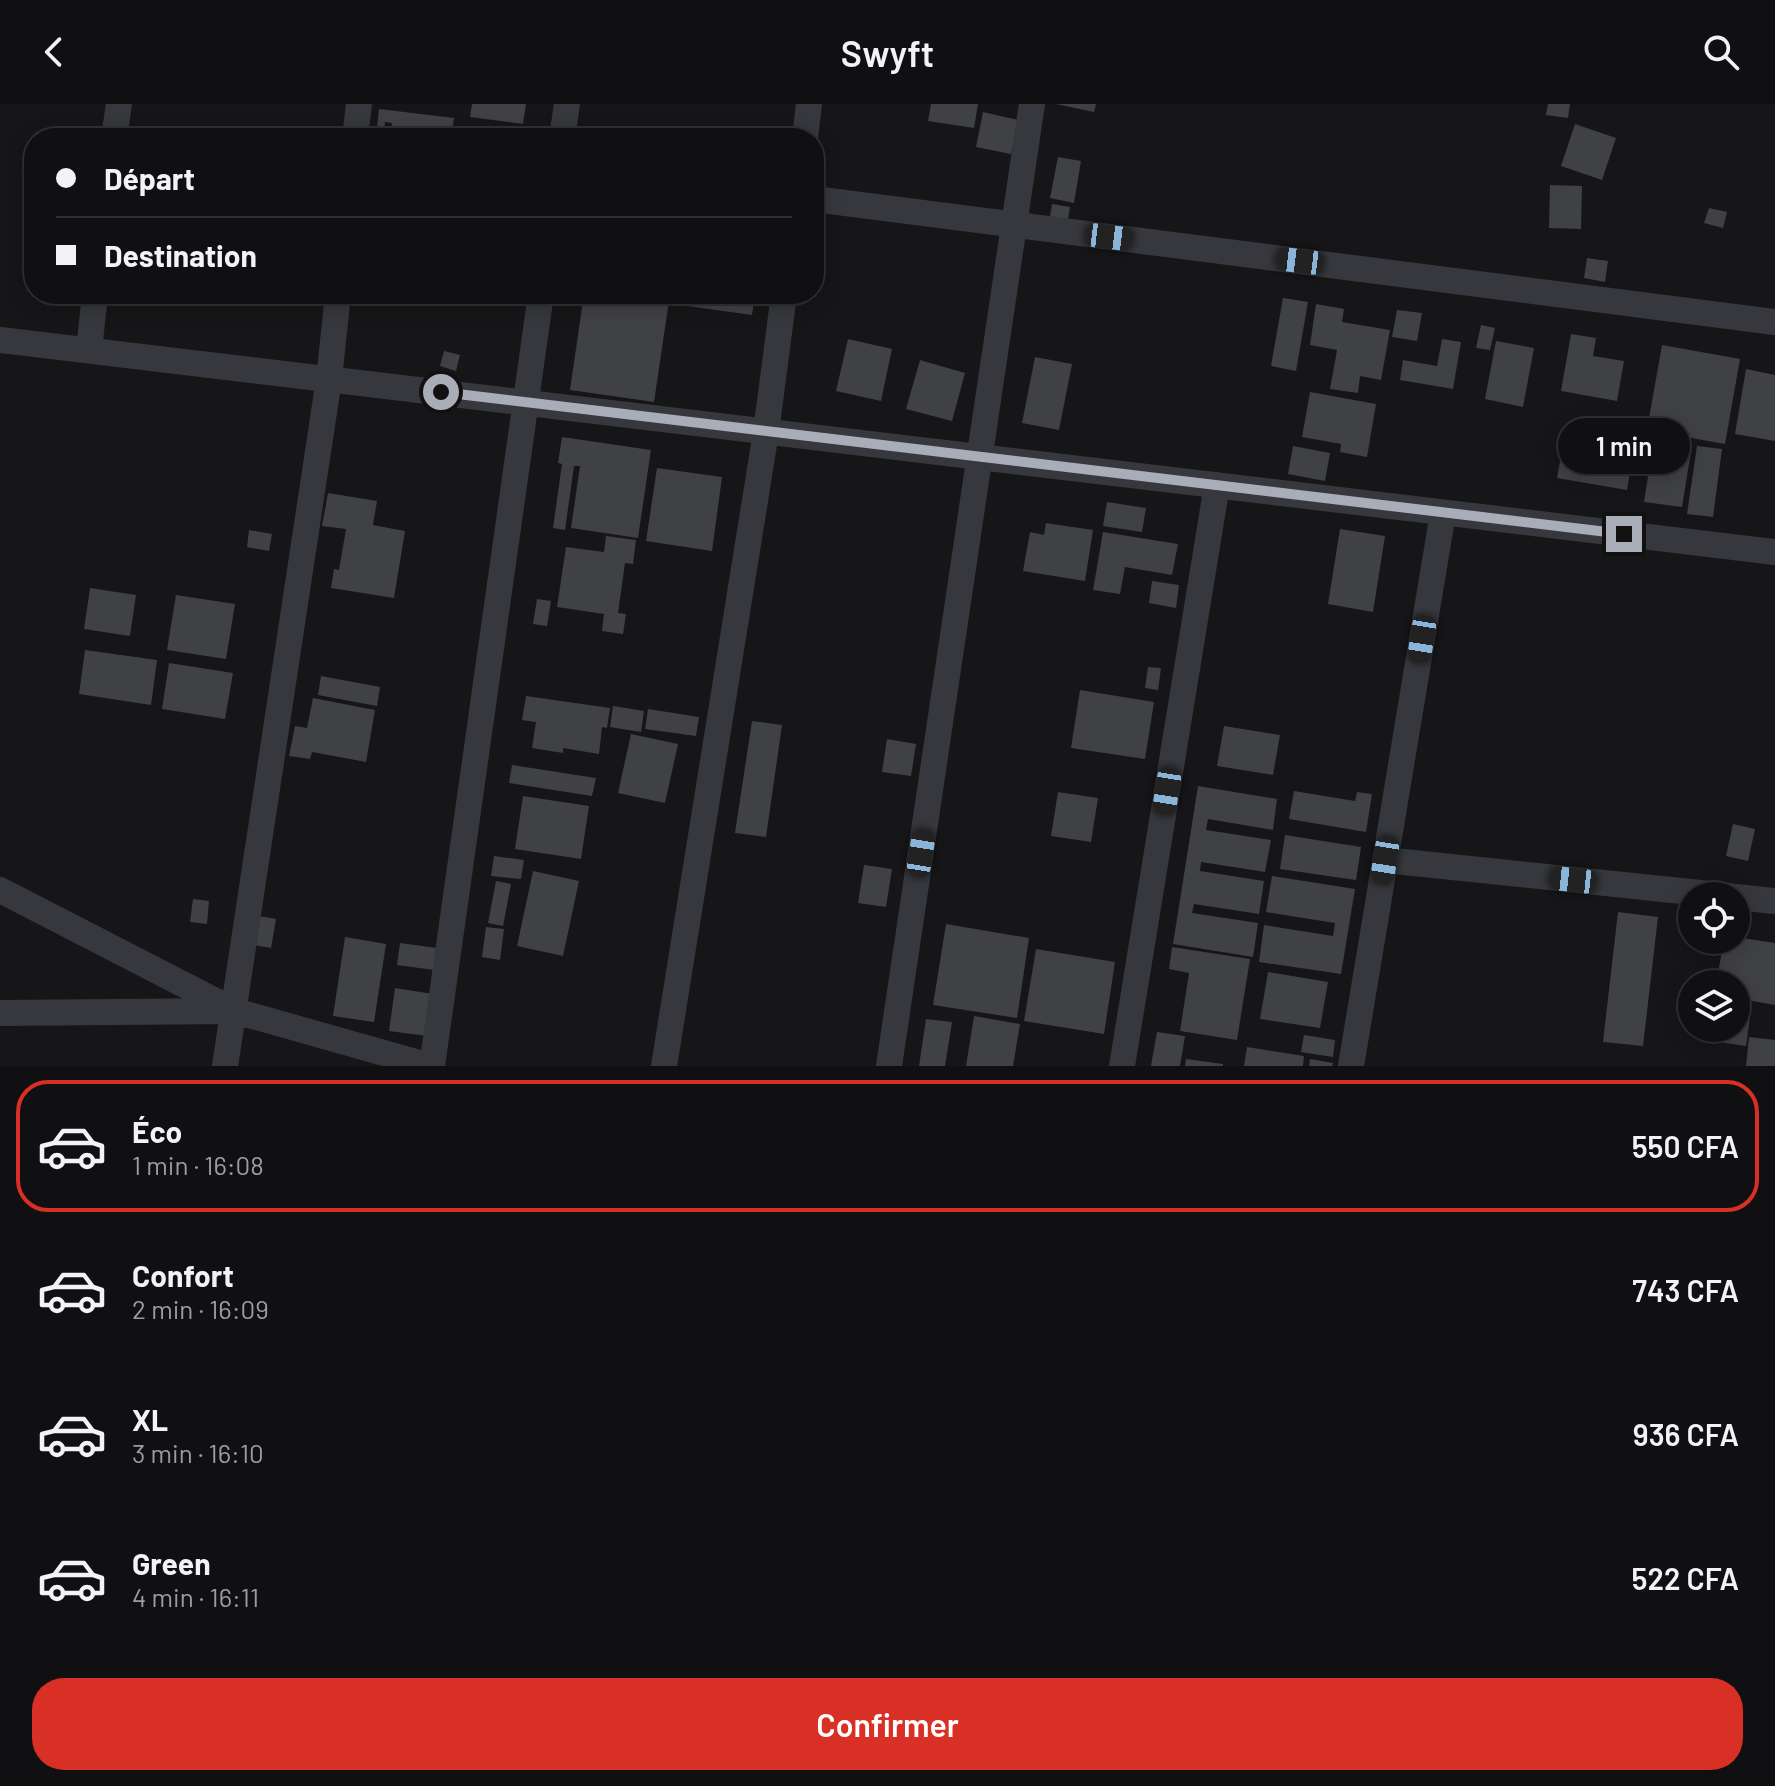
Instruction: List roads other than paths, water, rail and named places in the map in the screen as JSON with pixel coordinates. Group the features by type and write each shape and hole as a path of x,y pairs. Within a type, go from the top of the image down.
{"street":[{"path":"115,128 119,104"},
{"path":"356,128 359,104"},
{"path":"563,128 567,104"},
{"path":"806,128 809,104"},
{"path":"889,1066 1032,104"},
{"path":"824,200 1775,322"},
{"path":"89,350 94,304"},
{"path":"225,1066 329,379 337,304"},
{"path":"0,890 235,1011 431,1066 540,304"},
{"path":"664,1066 766,432 783,304"},
{"path":"0,340 1775,552"},
{"path":"1122,1066 1217,485"},
{"path":"1351,1066 1443,513"},
{"path":"1385,860 1678,891"},
{"path":"1750,898 1775,901"},
{"path":"0,1013 235,1011"},
{"path":"205,1066 235,1011"}]}
